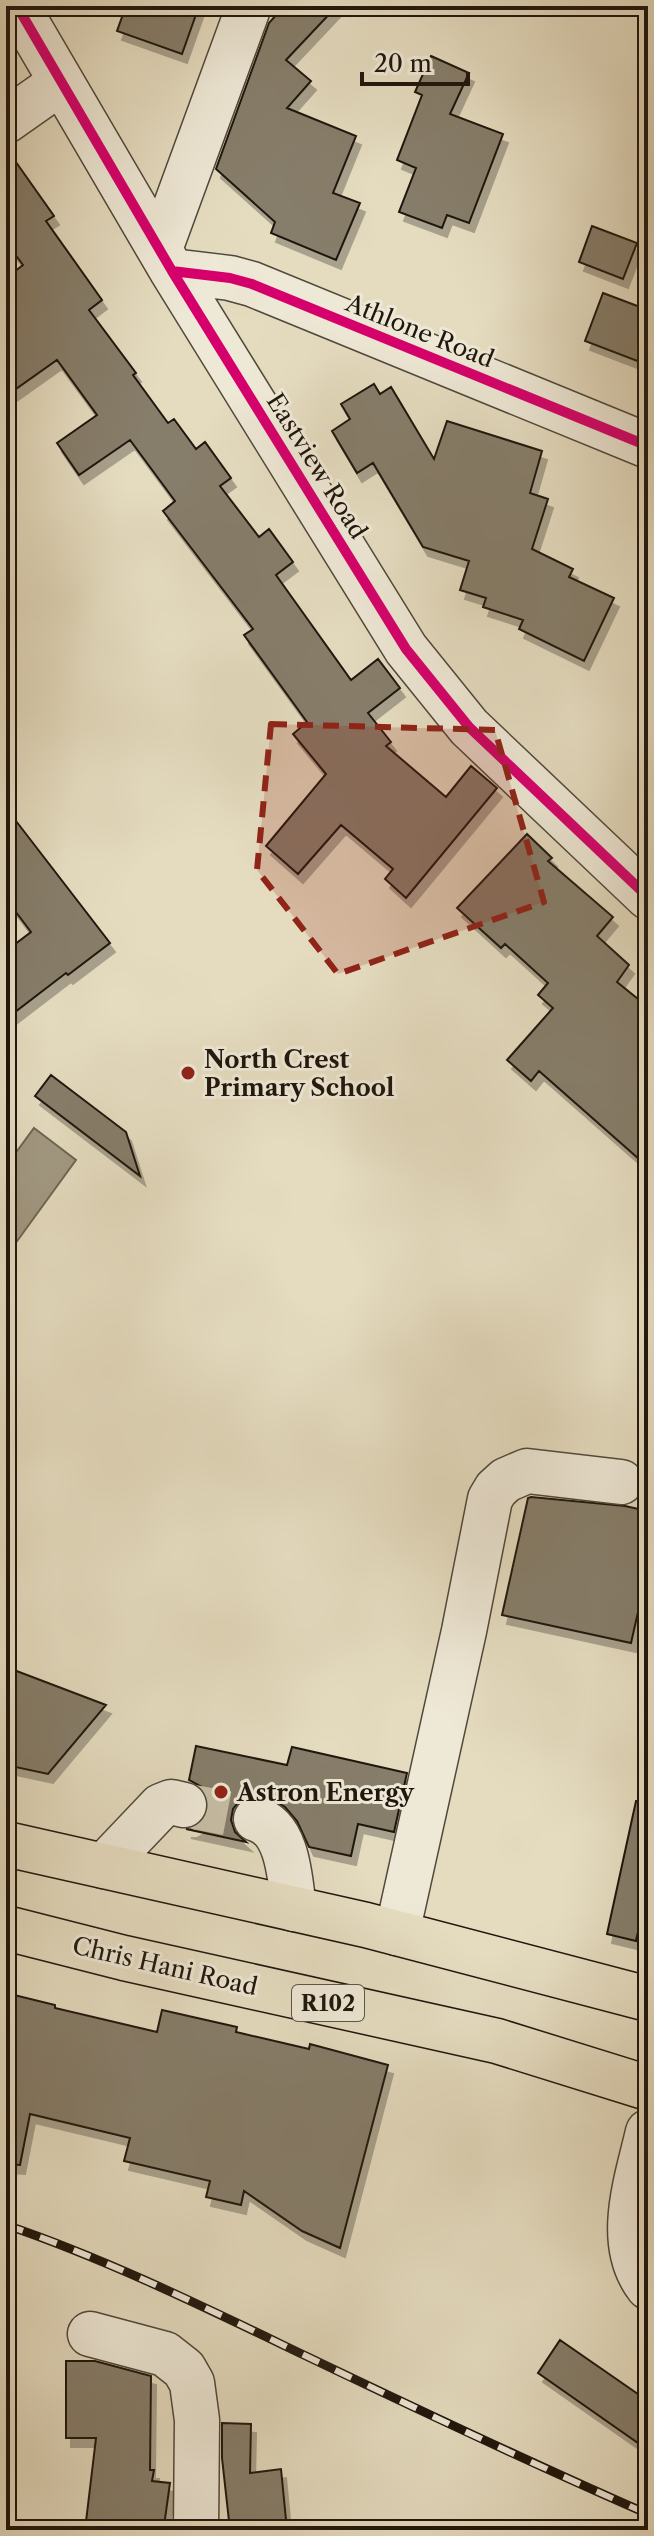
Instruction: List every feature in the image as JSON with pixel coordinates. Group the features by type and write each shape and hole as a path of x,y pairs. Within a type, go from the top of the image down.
{"main road":[{"path":"6,1844 397,1933 648,1999"},
{"name":"Chris Hani Road","path":"6,1928 124,1958 497,2041 648,2088"}],"street":[{"name":"Eastview Road","path":"17,6 166,260 406,649 469,727 648,897"},
{"path":"166,260 249,6"},
{"path":"6,121 60,83"},
{"name":"Athlone Road","path":"166,260 252,284 648,446"},
{"path":"397,1933 490,1499 506,1480 527,1471 621,1482"},
{"path":"104,1866 161,1806 171,1802 184,1805"},
{"path":"256,1819 265,1821 283,1848 294,1909"},
{"path":"648,2132 633,2201 630,2241 642,2279 648,2287"},
{"path":"90,2334 165,2354 184,2369 192,2383 197,2420 196,2530"}],"highlighted area":[{"path":"271,724 495,730 544,902 338,974 257,870"}],"shaded area":[{"path":"34,1128 76,1160 15,1244 6,1238 6,1166"}],"building":[{"path":"126,6 199,6 182,54 117,31"},
{"path":"284,6 337,6 286,60 311,81 287,108 356,136 333,193 360,203 336,260 271,233 275,222 216,169 269,23"},
{"path":"431,56 469,73 450,114 503,134 469,223 447,215 442,228 399,212 416,168 397,160 422,95 415,92"},
{"path":"6,148 54,216 46,221 102,300 89,310 136,373 133,375 168,423 174,419 196,449 205,442 231,478 220,486 259,537 269,529 293,562 276,575 351,680 378,659 400,688 368,713 391,742 386,746 446,797 471,766 497,788 406,898 385,879 393,869 341,825 298,874 266,846 326,774 293,734 307,722 244,635 253,629 163,511 175,501 130,440 79,475 57,443 97,415 57,360 6,396 6,278 23,265 6,242"},
{"path":"592,226 637,243 623,279 579,262"},
{"path":"603,293 648,310 648,365 585,341"},
{"path":"374,384 380,394 391,387 434,459 447,421 542,451 530,493 548,499 532,549 573,569 569,577 614,598 584,661 519,629 523,620 483,607 486,598 460,590 469,561 423,547 373,463 357,473 332,431 350,419 341,404"},
{"path":"6,808 110,943 6,1019 6,951 31,932 6,899"},
{"path":"527,834 552,858 548,861 613,917 597,936 629,965 617,982 648,1007 648,1167 539,1071 531,1081 507,1060 553,1008 538,995 548,983 505,944 501,948 457,908"},
{"path":"51,1075 126,1132 140,1176 35,1096"},
{"path":"528,1498 648,1511 648,1592 643,1590 631,1643 502,1615"},
{"path":"6,1667 106,1705 48,1774 6,1765"},
{"path":"196,1746 287,1765 292,1747 407,1773 394,1832 358,1824 351,1856 309,1847 297,1821 285,1807 267,1796 255,1794 241,1799 233,1809 231,1820 235,1832 246,1842 186,1829 202,1823 208,1810 208,1798 202,1787 189,1780"},
{"path":"636,1801 648,1802 648,1934 638,1932 636,1941 607,1934"},
{"path":"6,1993 157,2032 162,2010 237,2027 236,2032 309,2049 310,2044 388,2065 340,2248 302,2231 244,2191 241,2205 206,2197 210,2181 124,2161 130,2138 30,2114 20,2165 6,2164"},
{"path":"560,2340 648,2401 648,2450 538,2373"},
{"path":"66,2361 95,2361 151,2376 150,2470 154,2470 152,2481 170,2483 164,2526 147,2524 146,2530 85,2530 96,2438 66,2438"},
{"path":"222,2423 251,2424 250,2473 281,2469 287,2530 230,2530 222,2458"}],"tunnel":[{"path":"184,1805 256,1819"}],"railway":[{"path":"6,2225 158,2286 648,2514"}],"cycle path":[{"path":"17,6 172,271 406,649 469,727 648,897"},
{"path":"172,271 252,284 648,446"}],"place":[{"name":"North Crest Primary School","path":"188,1073"},
{"name":"Astron Energy","path":"221,1792"}]}
